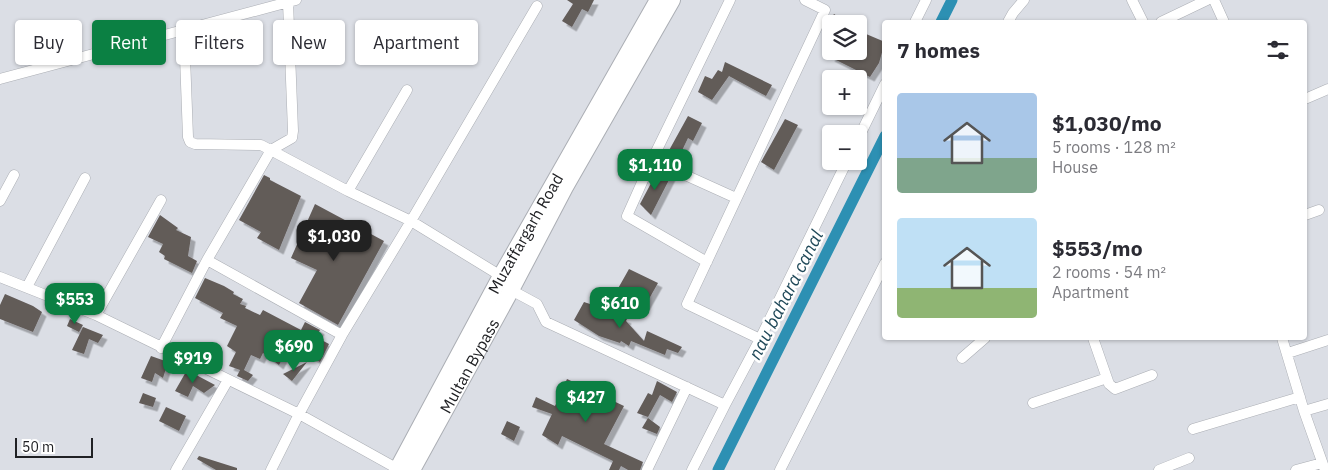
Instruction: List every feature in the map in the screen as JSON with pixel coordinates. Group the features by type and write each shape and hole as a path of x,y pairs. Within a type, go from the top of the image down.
{"main road":[{"name":"Muzaffargarh Road","path":"402,470 501,276 658,0"},
{"name":"Multan Bypass","path":"402,470 511,290 672,0"}],"street":[{"path":"707,262 626,216 730,0"},
{"path":"760,339 687,304 825,10 805,0"},
{"path":"916,20 926,0"},
{"path":"1013,12 1015,0"},
{"path":"1009,20 1013,12 1024,0"},
{"path":"1132,0 1142,20"},
{"path":"1165,20 1207,0"},
{"path":"1214,0 1223,20"},
{"path":"161,348 207,260 272,150 292,138 292,1 221,20"},
{"path":"271,470 342,335 537,6"},
{"path":"0,79 176,32"},
{"path":"185,65 188,137 190,142 195,144 262,145 348,191 411,221 501,276"},
{"path":"1307,99 1328,89"},
{"path":"348,191 407,90"},
{"path":"865,125 882,90"},
{"path":"652,160 736,198"},
{"path":"692,470 760,339 843,170"},
{"path":"1,198 14,174"},
{"path":"27,287 85,178"},
{"path":"96,315 161,200"},
{"path":"1307,214 1319,210"},
{"path":"207,260 342,335"},
{"path":"780,470 882,269"},
{"path":"0,277 96,315 299,414 402,470"},
{"path":"511,290 537,304 546,322 725,406"},
{"path":"962,358 983,340"},
{"path":"1094,340 1109,384 1115,389 1152,376"},
{"path":"1283,340 1304,411 1324,466 1296,470"},
{"path":"1288,354 1328,340"},
{"path":"1033,403 1107,378"},
{"path":"176,470 228,380"},
{"path":"647,470 687,387"},
{"path":"1194,429 1300,397"},
{"path":"1304,411 1328,404"},
{"path":"1159,470 1189,458"}],"building":[{"path":"567,0 594,0 588,12 582,9 572,27 562,21 573,4"},
{"path":"867,34 882,41 882,52 879,63 870,77 867,76 867,70 856,70 836,60 867,60"},
{"path":"725,62 772,85 766,96 729,76 712,100 698,92 705,76 712,79 718,70 722,72"},
{"path":"688,116 702,123 693,141 688,138 678,159 667,154"},
{"path":"785,119 798,125 774,170 761,162"},
{"path":"658,170 671,176 651,215 640,204"},
{"path":"264,175 301,196 279,250 257,238 261,232 239,220"},
{"path":"315,204 384,241 338,325 299,303 317,270 291,258"},
{"path":"160,215 178,228 176,230 191,237 188,256 197,261 192,273 164,259 165,256 159,252 163,244 148,237"},
{"path":"629,269 658,283 645,306 616,292"},
{"path":"205,278 234,292 233,294 243,299 240,304 260,315 263,310 301,330 305,322 320,330 316,337 329,344 320,362 307,354 310,350 292,341 279,365 263,353 260,359 251,355 244,370 253,375 248,381 237,376 240,370 229,366 236,352 227,346 237,326 220,318 223,313 195,298"},
{"path":"5,294 42,312 33,332 0,319 0,305"},
{"path":"584,302 627,319 626,321 644,341 647,331 682,347 678,353 667,349 665,355 631,341 629,346 621,341 620,343 599,336 574,320"},
{"path":"70,319 83,325 79,332 67,326"},
{"path":"83,327 103,335 98,343 89,339 84,354 72,350"},
{"path":"151,356 168,362 163,378 155,373 152,382 141,378"},
{"path":"307,362 292,381 283,374"},
{"path":"187,370 215,385 204,393 193,386 188,397 175,391"},
{"path":"567,379 624,406 604,444 643,462 640,470 628,470 621,466 619,470 609,470 613,461 562,436 558,445 542,435 552,414 532,407 536,397 555,406"},
{"path":"657,381 677,392 672,402 660,395 648,417 637,413 648,393 652,395"},
{"path":"143,393 156,398 153,407 139,403"},
{"path":"166,407 186,416 179,431 159,421"},
{"path":"648,418 660,427 657,434 642,428"},
{"path":"507,421 520,427 514,441 501,434"},
{"path":"199,456 237,468 237,470 216,470 197,459"}],"waterway":[{"name":"nau bahara canal","path":"942,20 952,0"},
{"name":"nau bahara canal","path":"718,470 882,142"}]}
